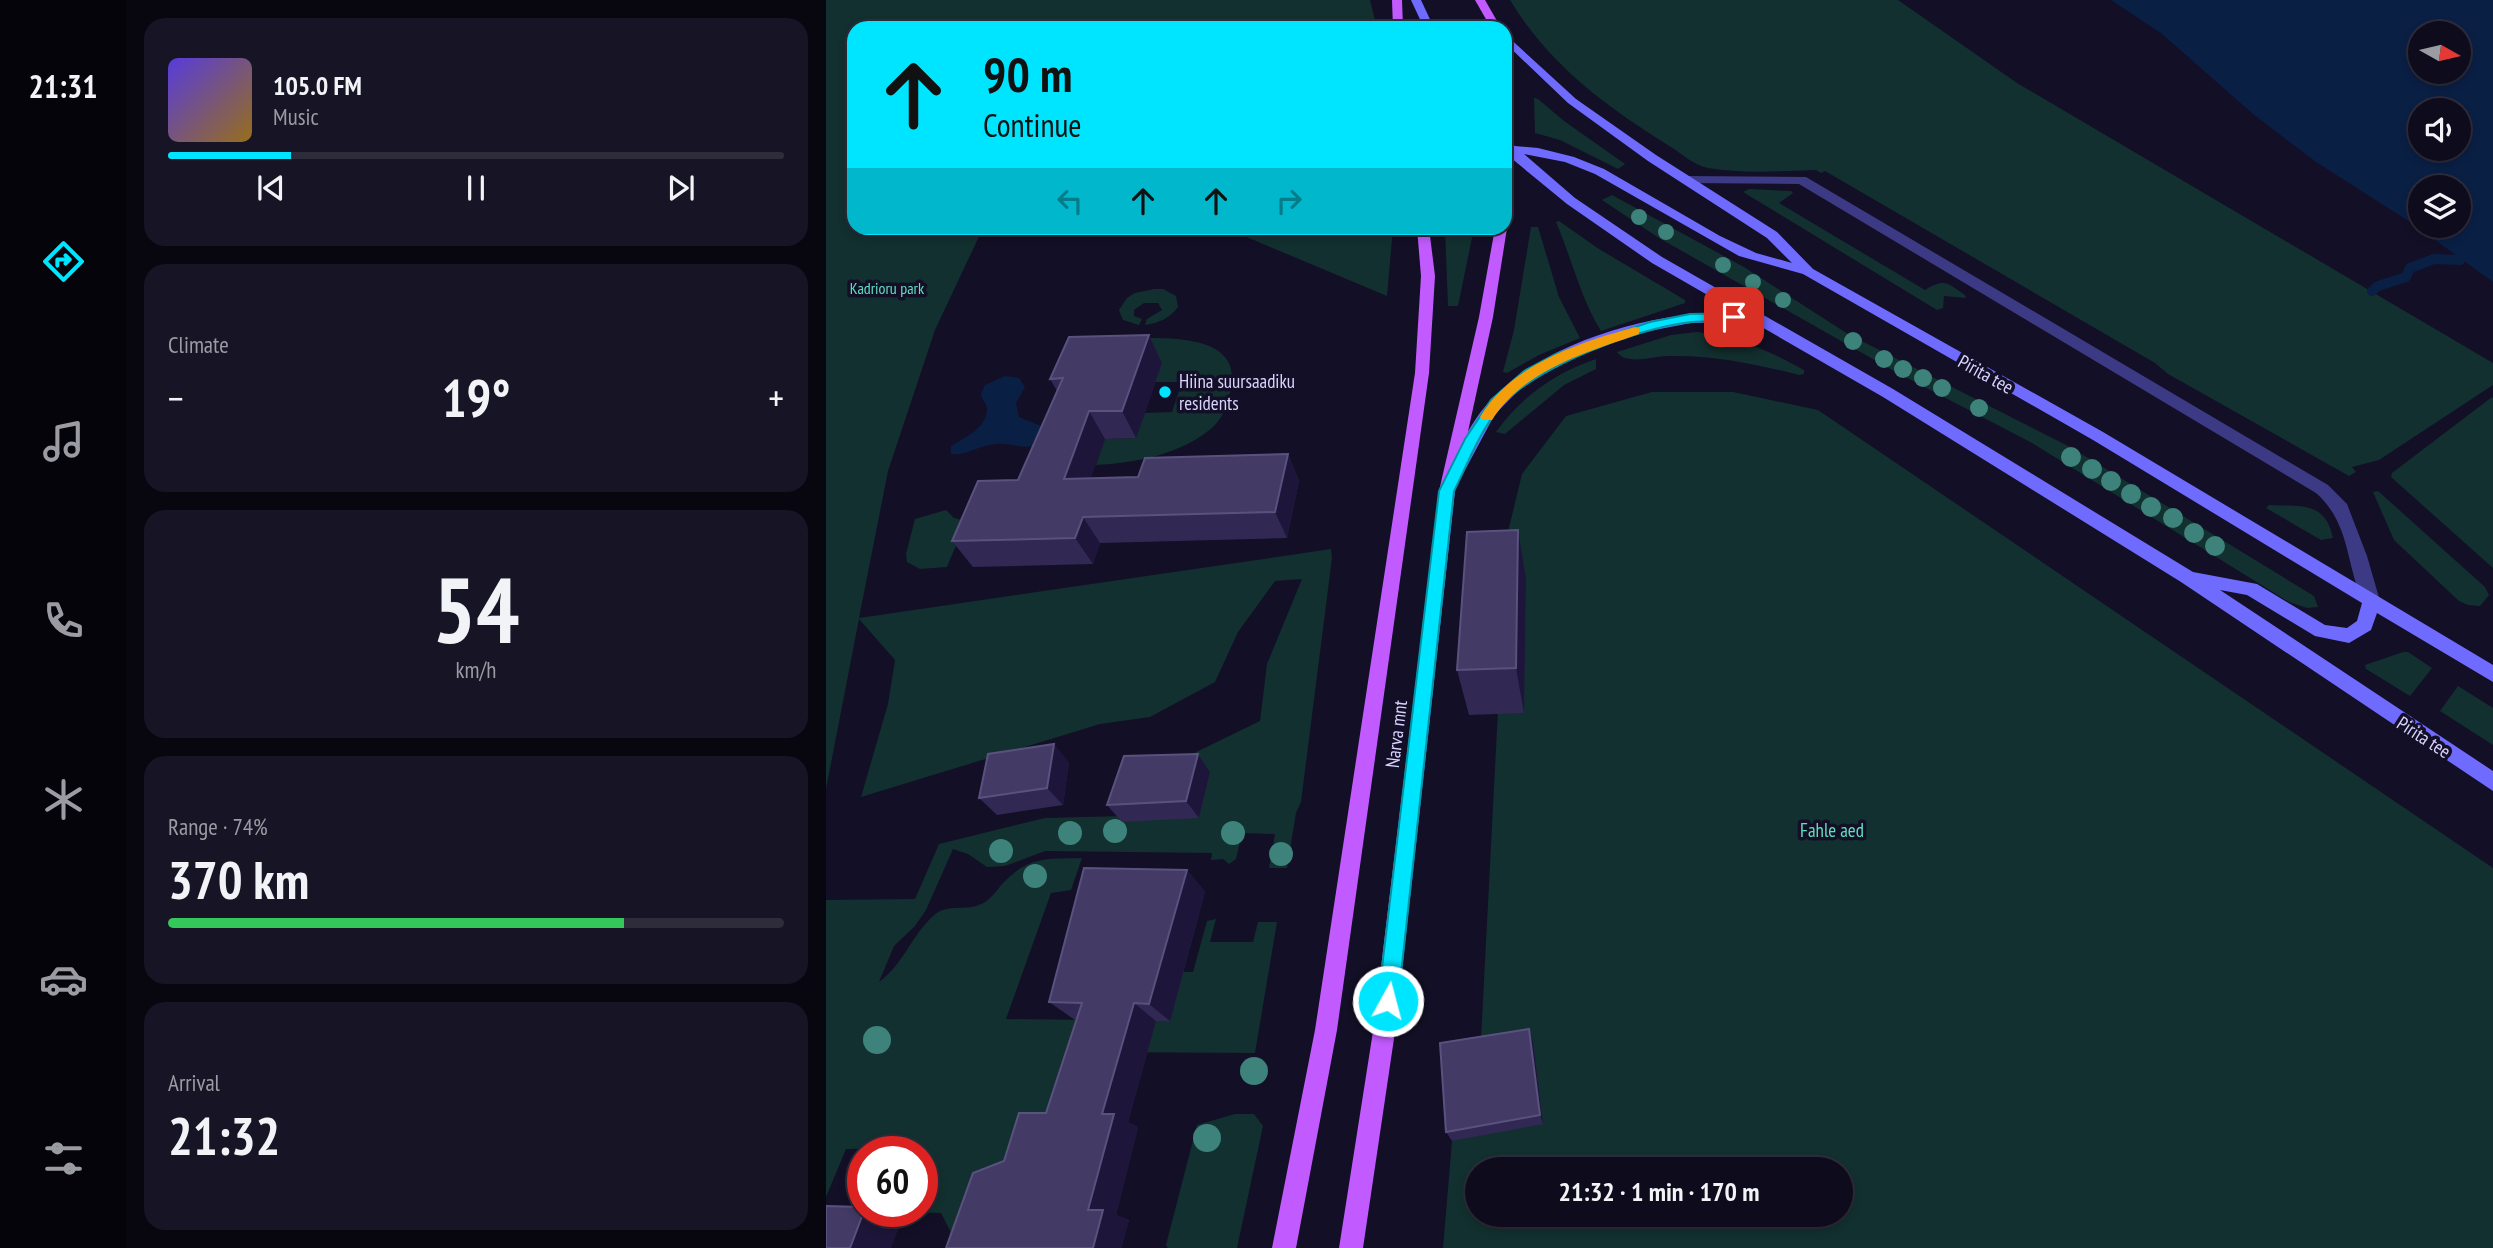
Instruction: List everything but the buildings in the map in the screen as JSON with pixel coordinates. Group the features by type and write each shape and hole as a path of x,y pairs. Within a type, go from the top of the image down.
{"main road":[{"path":"1397,0 1398,21"},
{"path":"1416,0 1426,21"},
{"path":"1480,0 1492,21"},
{"name":"Pirita tee","path":"1512,44 1572,100 1652,158 1772,235 1808,272 2098,436 2493,674"},
{"path":"1512,148 1538,150 1565,157 1612,179 1745,254 1808,272"},
{"name":"Pirita tee","path":"1512,152 1571,201 1657,260 1888,393 2186,578 2493,782"},
{"name":"Narva mnt","path":"1284,1248 1326,1030 1422,373 1428,276 1424,235"},
{"name":"Narva mnt","path":"1351,1248 1385,1025 1447,491 1486,317 1500,235"},
{"path":"1447,491 1472,439 1496,403 1529,374 1561,357 1654,325 1690,318 1756,317"},
{"path":"2186,578 2251,589 2321,631 2349,636 2365,625 2371,601"}],"lane":[{"path":"1688,180 1802,180 2322,489 2339,504 2359,556 2371,601"}],"green space":[{"name":"Kadrioru park","path":"826,0 1370,0 1375,21 847,21 847,235 980,235 935,330 888,471 859,618 1331,549 1332,558 1301,802 1296,813 1287,868 1269,868 1275,834 1242,833 1236,859 1229,864 1223,859 1211,860 1212,853 1045,851 1005,866 987,867 968,854 953,849 926,910 915,926 894,946 879,982 894,968 938,912 983,904 1012,874 1030,863 1048,859 1082,858 1071,890 1051,893 1006,1019 1170,1021 1183,972 1193,972 1207,921 1216,919 1210,942 1253,942 1258,922 1277,922 1255,1053 1096,1052 959,1248 941,1213 938,1213 938,1136 847,1136 847,1149 826,1197 826,900 915,899 939,844 1045,818 1124,816 1188,756 1260,721 1267,664 1302,579 1275,581 1238,632 1215,682 1150,717 1100,724 861,797 888,704 895,660 859,619 826,789"},
{"path":"1510,0 1898,0 2017,83 2493,363 2493,385 2379,460 2352,467 2356,472 2349,476 2168,374 2155,363 1825,171 1735,171 1703,167 1693,162 1625,117 1561,65"},
{"path":"1534,98 1625,164 1618,169 1560,140 1535,133"},
{"path":"1749,189 1791,191 1793,193 1779,203 1925,290 1942,283 1954,287 1966,298 1944,296 1943,308 1937,310 1743,192"},
{"path":"1612,195 1744,267 1848,334 2070,447 2314,596 2318,607 2307,608 2289,602 2032,443 1894,371 1659,238 1602,200"},
{"path":"1559,221 1599,249 1685,300 1685,303 1601,331 1582,291 1556,222"},
{"path":"1531,227 1538,227 1559,297 1580,338 1539,355 1507,373 1503,372 1514,330"},
{"path":"1242,235 1392,235 1387,296"},
{"path":"1445,235 1473,235 1458,306 1448,306"},
{"path":"1163,289 1176,296 1178,307 1175,311 1164,319 1145,325 1147,319 1162,310 1158,303 1144,303 1134,310 1134,316 1142,319 1139,325 1123,320 1119,310 1127,298 1135,293"},
{"path":"1697,332 1752,345 1804,370 1804,374 1702,357 1627,359 1617,352 1671,335"},
{"path":"1149,338 1193,341 1218,351 1227,360 1232,372 1225,409 1213,427 1188,444 1142,459 1096,465 1105,439 1136,438 1145,413 1172,412 1182,382 1155,382"},
{"path":"1596,359 1596,369 1564,385 1505,434 1496,432 1516,408 1540,388 1567,371"},
{"name":"Fahle aed","path":"1652,392 1733,392 1818,410 2493,868 2493,1248 1443,1248 1452,1141 1476,1136 1507,536 1522,474 1566,416"},
{"path":"2492,397 2493,568 2391,477 2392,473"},
{"path":"2378,491 2485,587 2489,595 2480,606 2459,601 2394,540 2373,492"},
{"path":"2269,505 2301,506 2317,511 2324,517 2333,538 2321,540 2266,508"},
{"path":"946,510 954,518 966,521 947,567 920,569 907,562 906,554 915,519"},
{"path":"2408,652 2432,668 2410,696 2366,669 2365,665"},
{"path":"2458,686 2493,708 2493,745 2440,711"},
{"path":"1235,1114 1254,1114 1263,1126 1237,1248 1168,1248 1166,1245 1197,1125"}],"water":[{"path":"2111,0 2493,0 2493,282 2432,238 2471,238 2471,175 2408,175 2408,221 2316,162 2253,114 2162,34"},
{"path":"1005,376 1019,378 1025,387 1016,403 1019,417 1046,428 1035,446 995,444 951,454 951,446 974,432 986,416 987,409 981,393 985,385"}],"waterway":[{"path":"2372,291 2378,286 2406,277 2410,268 2434,259 2460,260"}],"slow traffic":[{"path":"1487,417 1496,403 1529,374 1561,357 1635,331"}],"place":[{"name":"Hiina suursaadiku residents","path":"1165,392"}],"route":[{"path":"1388,1001 1447,491 1472,439 1496,403 1529,374 1561,357 1654,325 1690,318 1734,317"}]}
